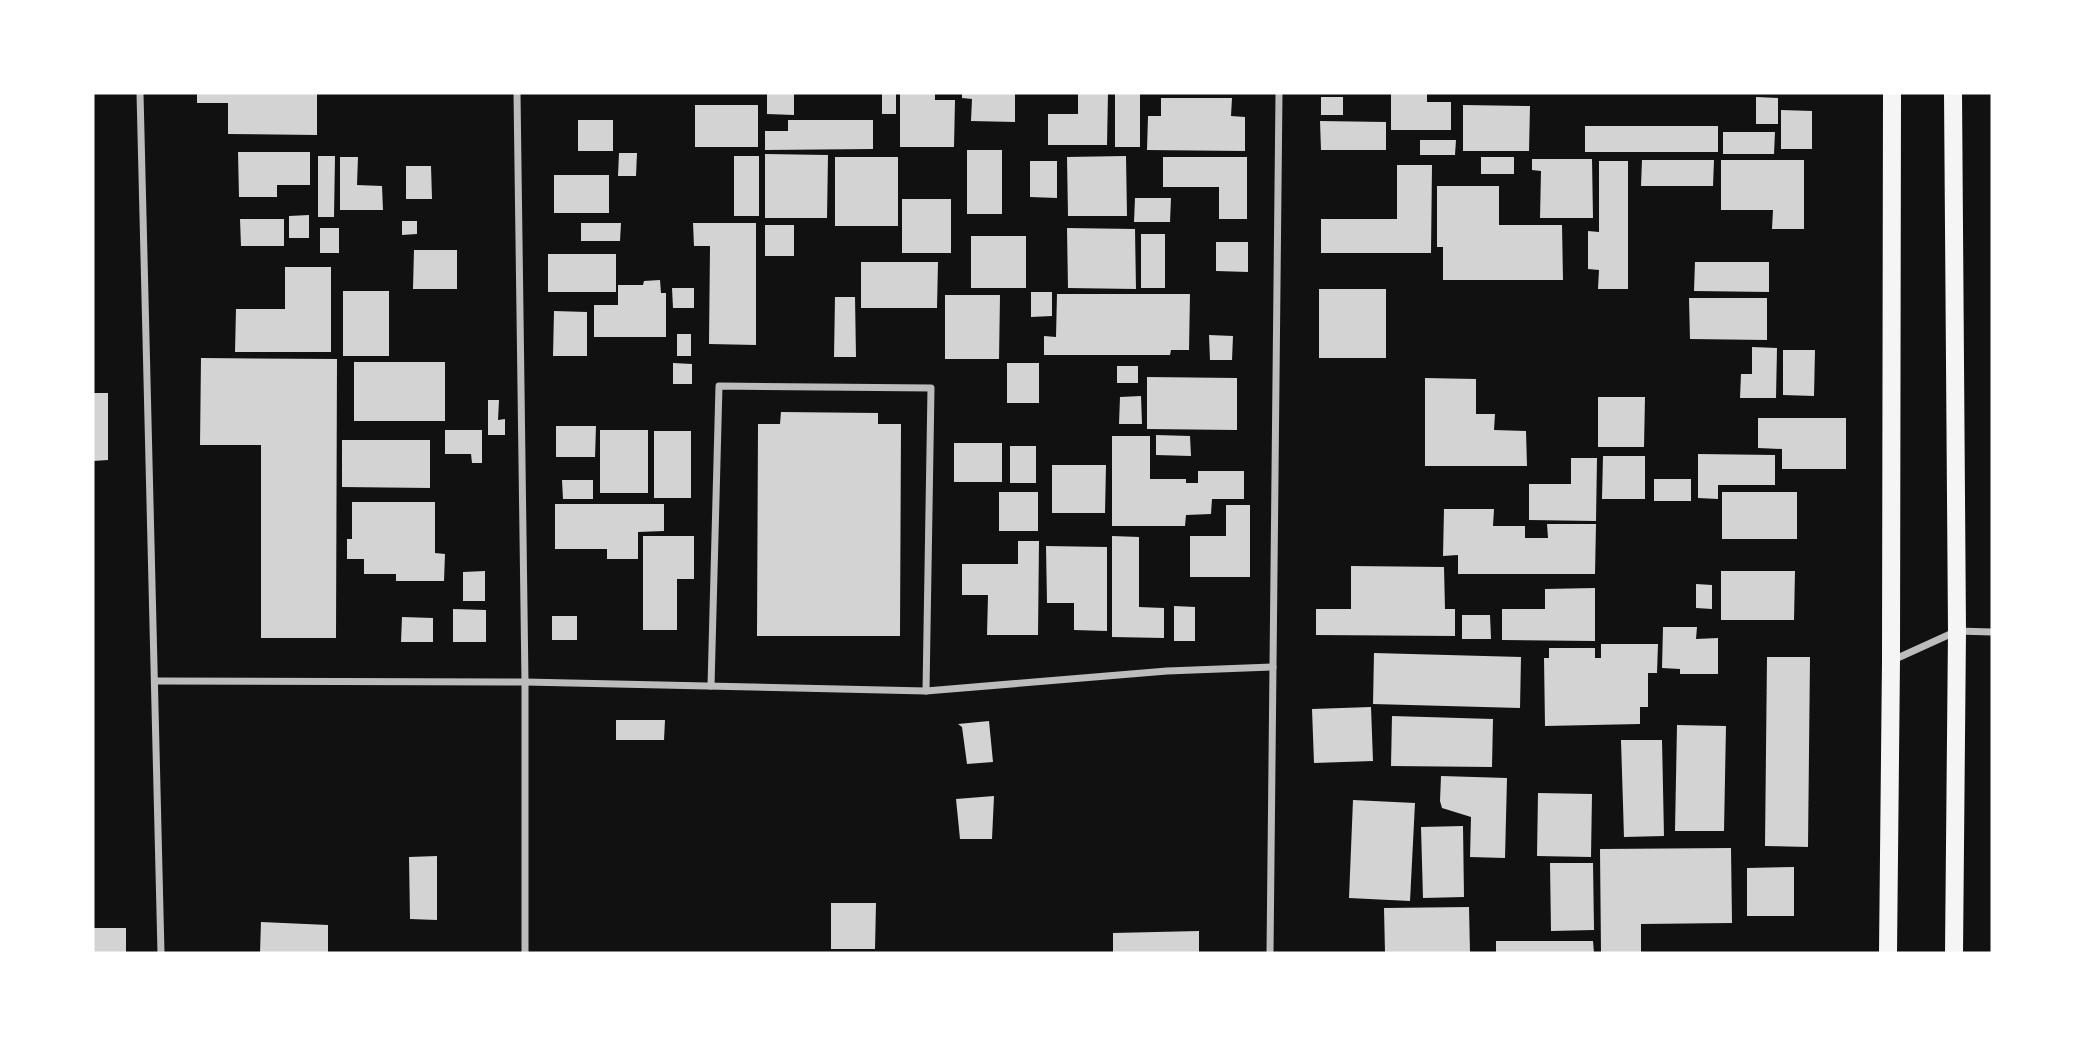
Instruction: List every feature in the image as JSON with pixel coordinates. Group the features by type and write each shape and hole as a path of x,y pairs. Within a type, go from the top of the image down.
{"main road":[{"path":"1888,953 1892,93"},
{"path":"1953,93 1957,631 1954,953"}],"street":[{"path":"140,93 160,953"},
{"path":"517,93 525,682 525,953"},
{"path":"1270,953 1279,93"},
{"path":"711,686 719,386 932,388 926,691"},
{"path":"1891,661 1957,631 1992,632"},
{"path":"155,681 525,682 926,691 1167,671 1273,667"}],"building":[{"path":"197,93 317,93 317,135 228,134 228,103 197,103"},
{"path":"767,93 794,93 794,115 767,114"},
{"path":"882,93 896,93 896,114 882,114"},
{"path":"900,93 935,93 935,100 955,100 954,147 900,147"},
{"path":"962,93 1015,93 1015,122 971,121 972,99 962,98"},
{"path":"1078,93 1108,93 1107,145 1048,145 1048,114 1078,114"},
{"path":"1115,93 1140,93 1140,147 1115,147"},
{"path":"1391,93 1427,93 1427,102 1451,102 1451,130 1391,130"},
{"path":"1321,97 1343,97 1343,115 1321,115"},
{"path":"1756,97 1778,98 1778,124 1756,124"},
{"path":"1161,98 1232,98 1231,116 1245,117 1245,151 1147,150 1148,116 1161,116"},
{"path":"695,105 758,105 758,147 695,147"},
{"path":"1463,105 1530,106 1529,151 1463,151"},
{"path":"1781,110 1812,111 1812,149 1781,149"},
{"path":"578,120 613,120 613,151 578,151"},
{"path":"788,120 873,120 873,149 765,150 765,131 788,131"},
{"path":"1320,121 1386,122 1386,150 1321,150"},
{"path":"1585,126 1718,126 1718,152 1585,152"},
{"path":"1723,132 1775,132 1774,154 1723,154"},
{"path":"1420,140 1456,140 1455,155 1420,155"},
{"path":"967,150 1002,150 1002,214 967,214"},
{"path":"238,152 310,152 310,185 277,185 277,197 239,197"},
{"path":"619,153 637,153 636,176 618,176"},
{"path":"765,154 828,155 827,218 765,218"},
{"path":"318,156 335,156 334,217 318,217"},
{"path":"734,156 759,156 759,216 734,216"},
{"path":"1126,156 1127,216 1068,216 1067,157"},
{"path":"340,157 358,157 357,185 382,186 383,210 340,210"},
{"path":"835,157 898,157 898,226 835,226"},
{"path":"1163,157 1247,157 1247,219 1219,219 1219,187 1163,187"},
{"path":"1481,157 1514,157 1514,174 1481,174"},
{"path":"1532,159 1592,159 1593,218 1540,218 1541,171 1532,170"},
{"path":"1642,160 1714,160 1713,186 1641,186"},
{"path":"1721,160 1804,160 1804,229 1772,229 1773,210 1721,210"},
{"path":"1030,161 1057,161 1057,198 1030,197"},
{"path":"1599,161 1628,161 1628,289 1598,289 1599,270 1588,269 1588,231 1599,232"},
{"path":"1397,165 1432,165 1431,253 1321,253 1321,219 1397,219"},
{"path":"406,166 431,166 432,199 406,199"},
{"path":"554,175 609,175 609,213 554,213"},
{"path":"1437,186 1499,186 1499,225 1562,225 1563,280 1443,280 1443,247 1437,247"},
{"path":"1135,198 1171,198 1170,222 1134,222"},
{"path":"902,199 951,199 951,253 902,253"},
{"path":"309,215 309,238 289,238 289,216"},
{"path":"240,219 284,219 284,246 241,246"},
{"path":"402,221 417,221 417,234 402,235"},
{"path":"581,223 621,223 620,241 581,241"},
{"path":"693,223 756,223 756,345 709,344 710,246 694,246"},
{"path":"765,225 794,225 794,256 765,256"},
{"path":"320,228 339,228 339,253 320,253"},
{"path":"1067,228 1135,229 1136,289 1068,288"},
{"path":"1141,234 1165,234 1165,288 1141,288"},
{"path":"971,236 1026,236 1026,288 971,288"},
{"path":"1216,242 1248,242 1248,272 1216,271"},
{"path":"414,250 457,250 457,289 413,289"},
{"path":"548,254 616,254 616,292 548,292"},
{"path":"861,262 938,262 937,308 861,308"},
{"path":"1695,262 1769,262 1769,292 1694,291"},
{"path":"285,267 331,267 331,352 235,352 236,309 285,309"},
{"path":"660,280 661,293 666,293 666,337 594,337 594,305 618,305 618,285 643,285 644,281"},
{"path":"672,288 694,288 694,308 673,308"},
{"path":"1319,289 1386,289 1386,358 1319,358"},
{"path":"343,291 389,291 389,356 343,356"},
{"path":"1031,292 1052,292 1052,316 1031,317"},
{"path":"1057,294 1190,294 1189,350 1171,350 1170,355 1044,355 1044,336 1056,337"},
{"path":"945,295 1000,295 999,359 945,359"},
{"path":"835,297 855,297 856,357 834,357"},
{"path":"1689,298 1767,298 1767,340 1690,339"},
{"path":"554,311 587,312 587,356 553,356"},
{"path":"677,334 691,334 691,356 677,356"},
{"path":"1209,335 1233,336 1232,360 1210,360"},
{"path":"1752,347 1777,348 1776,398 1740,398 1741,374 1752,374"},
{"path":"1783,350 1815,350 1814,396 1783,395"},
{"path":"201,358 337,359 336,638 261,638 261,445 200,445"},
{"path":"354,362 445,362 445,421 354,421"},
{"path":"673,363 692,364 692,384 673,384"},
{"path":"1007,363 1039,363 1039,403 1007,403"},
{"path":"1117,366 1138,366 1138,383 1117,383"},
{"path":"1147,377 1237,378 1237,430 1147,429"},
{"path":"1425,378 1476,379 1476,414 1495,414 1494,430 1526,431 1527,466 1425,466"},
{"path":"93,393 108,393 108,460 93,461"},
{"path":"1141,396 1142,424 1119,424 1120,397"},
{"path":"1598,397 1645,397 1644,447 1598,447"},
{"path":"488,400 499,400 498,420 505,419 505,435 488,435"},
{"path":"781,412 878,413 878,424 901,424 900,636 757,636 758,424 780,424"},
{"path":"1758,418 1846,418 1846,469 1782,469 1782,449 1758,448"},
{"path":"556,426 596,426 595,457 556,457"},
{"path":"445,430 482,430 482,463 472,463 471,454 445,454"},
{"path":"600,430 648,430 648,493 600,493"},
{"path":"654,431 691,431 691,498 654,498"},
{"path":"1156,435 1190,436 1191,456 1156,455"},
{"path":"1112,436 1150,436 1150,479 1186,479 1186,483 1198,483 1198,471 1244,471 1244,499 1212,499 1211,514 1186,515 1185,526 1112,526"},
{"path":"342,440 430,440 430,488 342,487"},
{"path":"954,443 1002,443 1002,482 954,482"},
{"path":"1010,446 1036,446 1036,483 1010,483"},
{"path":"1698,454 1775,455 1775,485 1718,485 1718,499 1698,498"},
{"path":"1603,456 1645,456 1645,499 1602,499"},
{"path":"1571,458 1597,458 1596,521 1529,520 1529,484 1571,484"},
{"path":"1052,465 1106,465 1105,513 1052,513"},
{"path":"1654,479 1691,479 1691,501 1654,501"},
{"path":"562,480 593,480 593,499 563,499"},
{"path":"999,492 1038,492 1038,531 999,531"},
{"path":"1722,492 1797,492 1797,539 1722,539"},
{"path":"352,502 435,502 435,553 445,554 444,581 396,581 396,574 364,574 364,559 347,559 347,539 352,539"},
{"path":"555,504 664,504 664,531 638,532 638,559 607,559 607,549 555,549"},
{"path":"1226,505 1250,505 1250,577 1190,577 1190,536 1226,536"},
{"path":"1444,509 1494,509 1493,526 1525,526 1525,538 1548,538 1547,524 1596,524 1595,574 1458,574 1458,555 1443,556"},
{"path":"643,536 694,536 694,579 677,579 677,630 643,630"},
{"path":"1112,536 1139,537 1139,607 1164,608 1164,638 1112,637"},
{"path":"1018,541 1039,541 1038,635 987,635 988,595 962,595 962,564 1018,564"},
{"path":"1046,546 1107,547 1107,631 1074,630 1074,603 1047,603"},
{"path":"1351,566 1444,567 1445,609 1455,609 1455,636 1316,635 1316,609 1351,609"},
{"path":"485,571 485,601 463,601 463,572"},
{"path":"1721,571 1795,571 1794,620 1721,620"},
{"path":"1696,584 1712,585 1712,609 1696,608"},
{"path":"1595,588 1595,641 1502,640 1502,609 1545,609 1545,589"},
{"path":"1174,606 1195,607 1195,641 1174,641"},
{"path":"453,609 486,610 486,642 453,642"},
{"path":"1462,615 1490,615 1491,639 1462,639"},
{"path":"552,616 577,616 577,640 552,640"},
{"path":"402,617 433,618 433,642 401,642"},
{"path":"1663,627 1697,627 1696,639 1718,638 1718,674 1680,674 1680,669 1662,668"},
{"path":"1601,644 1658,644 1657,673 1648,673 1648,707 1640,707 1640,724 1545,726 1544,658 1549,658 1549,648 1595,648 1595,658 1601,658"},
{"path":"1374,653 1521,657 1520,708 1373,704"},
{"path":"1767,657 1810,657 1808,847 1765,846"},
{"path":"1371,707 1373,761 1314,763 1312,709"},
{"path":"1392,716 1493,719 1492,767 1391,766"},
{"path":"616,720 665,720 664,740 616,740"},
{"path":"989,721 993,762 967,764 962,727 958,724"},
{"path":"1677,725 1726,726 1724,831 1675,831"},
{"path":"1621,740 1662,740 1664,836 1624,837"},
{"path":"1441,776 1507,778 1505,858 1470,857 1471,817 1442,808"},
{"path":"1538,793 1592,794 1591,857 1537,856"},
{"path":"994,796 992,839 960,839 956,799"},
{"path":"1353,800 1415,803 1410,901 1349,898"},
{"path":"1463,826 1464,897 1423,898 1421,827"},
{"path":"1731,848 1732,923 1641,924 1641,953 1601,953 1600,849"},
{"path":"437,856 437,920 410,919 409,857"},
{"path":"1550,863 1593,863 1594,930 1551,931"},
{"path":"1794,867 1794,916 1747,916 1747,868"},
{"path":"831,903 876,903 875,949 831,949"},
{"path":"1469,907 1470,953 1385,953 1384,908"},
{"path":"261,922 328,925 328,953 260,953"},
{"path":"93,928 126,928 126,953 93,953"},
{"path":"1199,931 1199,953 1113,953 1113,933"},
{"path":"1496,941 1593,941 1594,953 1496,953"}]}
